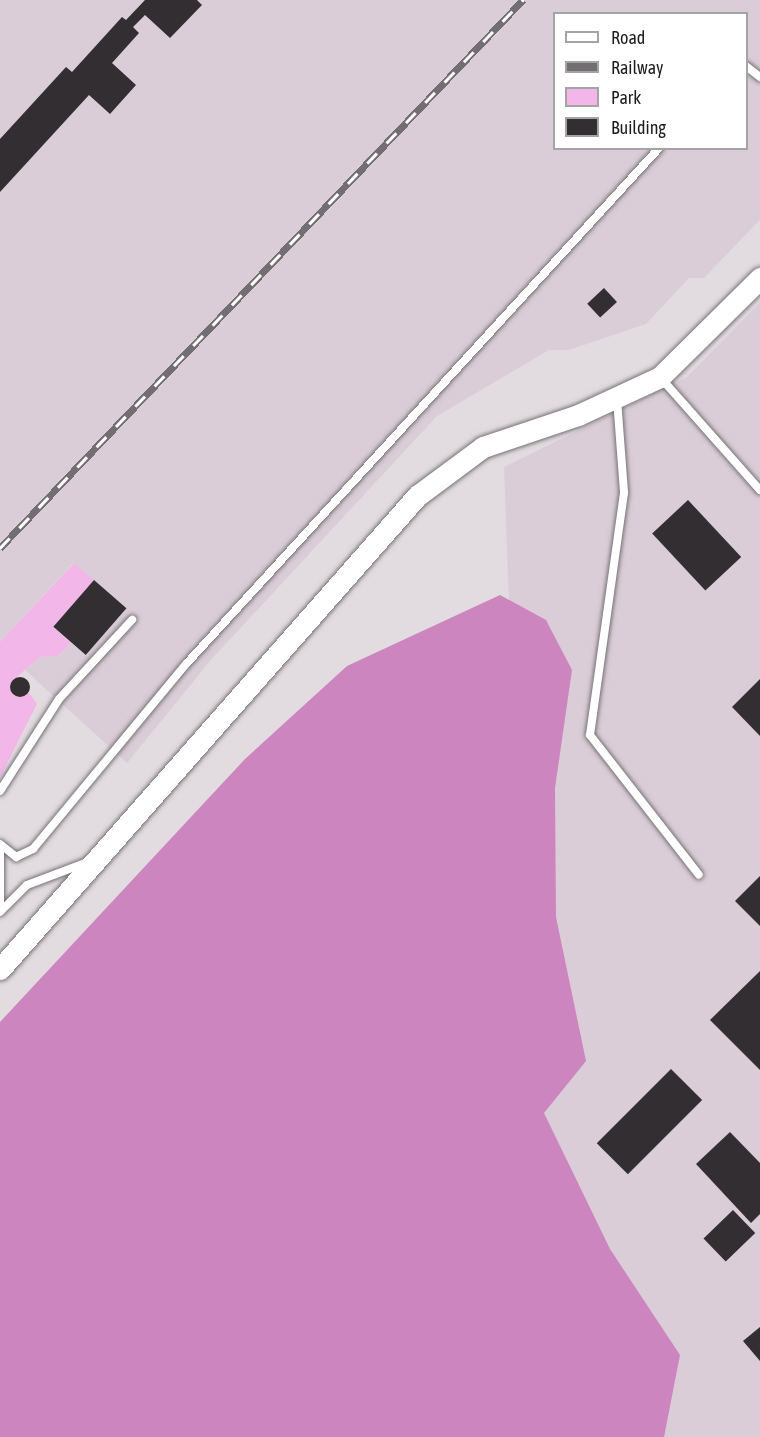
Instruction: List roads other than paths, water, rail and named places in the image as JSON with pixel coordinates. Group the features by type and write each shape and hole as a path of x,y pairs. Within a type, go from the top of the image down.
{"street":[{"path":"0,969 417,496 483,447 617,399 660,377 760,278"}],"lane":[{"path":"748,67 760,77"},
{"path":"0,844 16,857 33,849 187,663 657,150"},
{"path":"660,377 760,490"},
{"path":"617,399 624,493 590,735 699,875"},
{"path":"0,790 59,699 132,620"},
{"path":"0,844 0,911"},
{"path":"0,911 27,885 97,859"}],"railway":[{"path":"0,548 523,0"}]}
